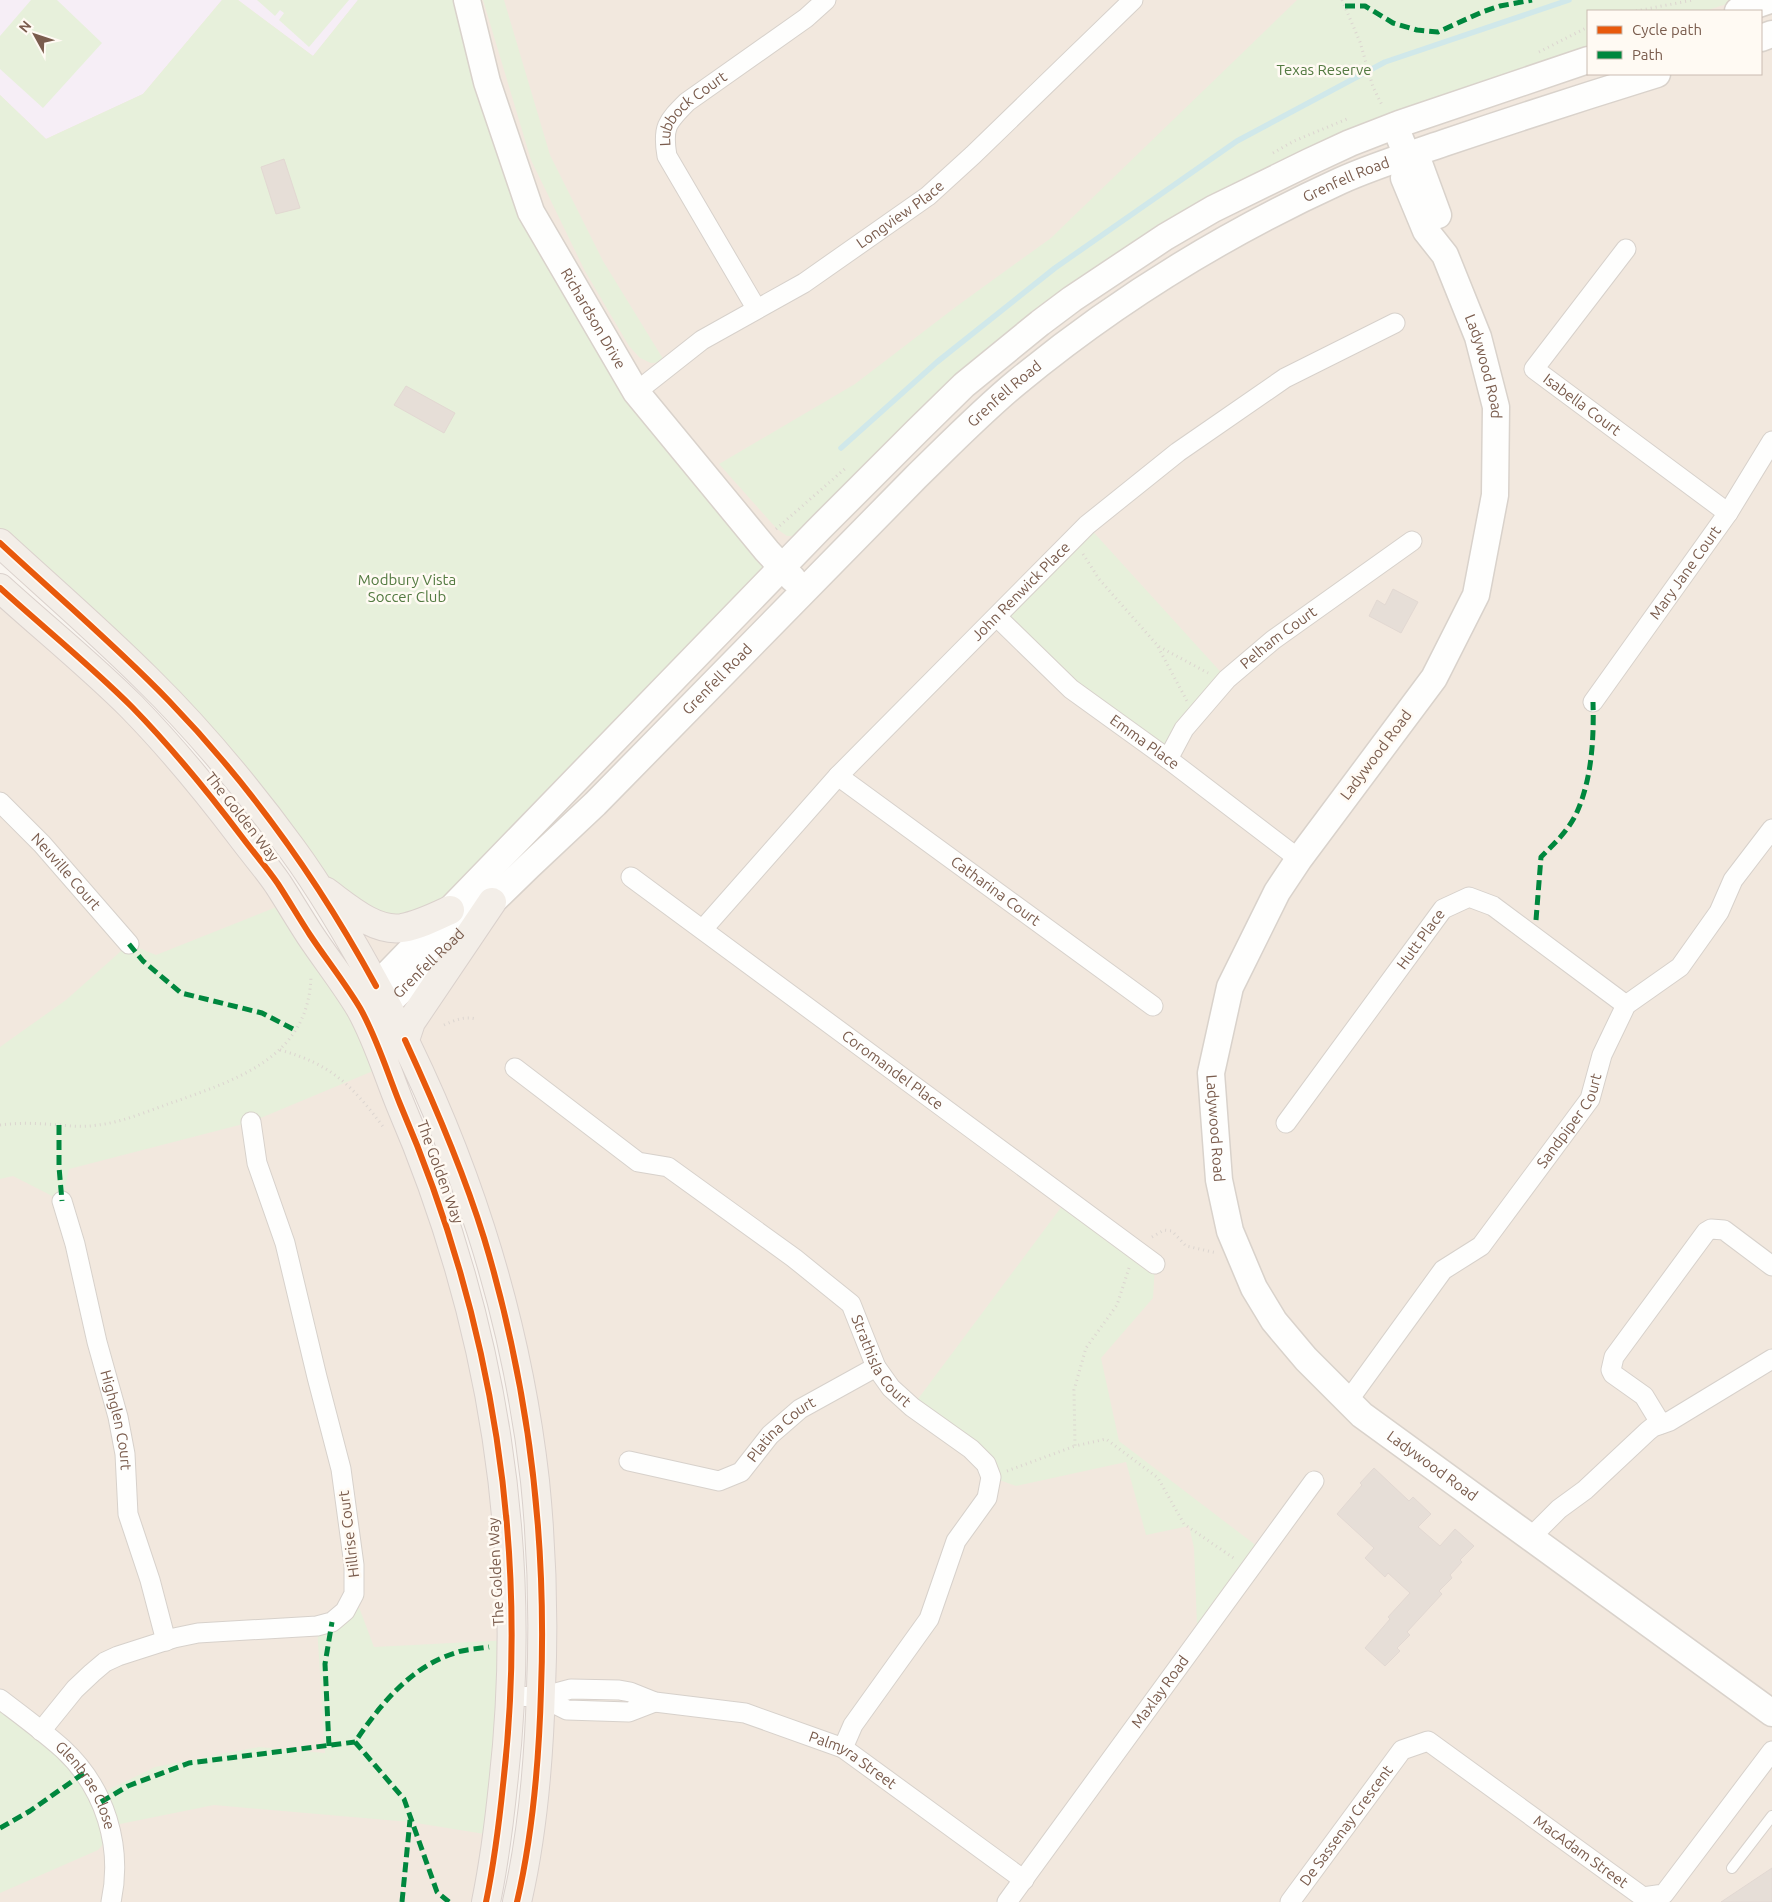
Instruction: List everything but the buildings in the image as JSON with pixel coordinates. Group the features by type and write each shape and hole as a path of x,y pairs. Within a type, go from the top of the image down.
{"main road":[{"name":"Richardson Drive","path":"467,0 487,82 531,212 636,392 782,567 804,590"},
{"path":"1741,10 1771,0"},
{"name":"Grenfell Road","path":"375,1000 450,910 782,567 964,386 1040,323 1072,299 1165,237 1213,210 1317,158 1389,116 1587,60"},
{"name":"Grenfell Road","path":"375,1000 492,902 595,804 804,590 967,428 1015,384 1102,317 1155,282 1249,226 1341,180 1560,104 1654,75"},
{"path":"1389,116 1407,156"},
{"name":"Ladywood Road","path":"1407,156 1404,178 1426,231 1445,255 1478,337 1496,407 1495,495 1476,595 1434,678 1299,859 1277,892 1230,987 1211,1073 1219,1180 1230,1231 1254,1288 1274,1321 1306,1359 1362,1415 1772,1713"},
{"name":"The Golden Way","path":"0,543 171,703 255,800 316,884 375,1000 420,1148 444,1217 479,1344 493,1411 506,1516 512,1634 511,1696 497,1836 486,1902"},
{"name":"The Golden Way","path":"0,588 107,683 179,757 224,812 278,884 313,940 375,1000 405,1040 442,1123 483,1236 496,1282 518,1378 534,1474 540,1538 543,1618 540,1736 525,1863 517,1902"},
{"path":"316,884 356,912 379,925 389,928 410,926 450,910"},
{"path":"405,1040 411,1022 492,902"}],"street":[{"name":"Lubbock Court","path":"756,308 667,156 663,137 670,119 687,102 806,18 826,0"},
{"name":"Longview Place","path":"636,392 702,340 756,308 804,283 928,196 973,156 1133,0"},
{"name":"Isabella Court","path":"1626,249 1534,369 1728,513"},
{"name":"John Renwick Place","path":"703,929 838,776 1080,531 1178,452 1285,378 1396,323"},
{"name":"Mary Jane Court","path":"1594,702 1728,513 1772,441"},
{"name":"Pelham Court","path":"1168,758 1184,729 1227,679 1273,640 1412,541"},
{"name":"Emma Place","path":"997,617 1071,689 1168,758 1299,859"},
{"name":"Catharina Court","path":"838,776 1153,1006"},
{"name":"Neuville Court","path":"0,802 42,844 129,944"},
{"name":"Sandpiper Court","path":"1348,1401 1443,1270 1481,1246 1590,1099 1602,1054 1626,1005 1680,967 1719,912 1733,880 1772,829"},
{"name":"Coromandel Place","path":"631,877 1155,1264"},
{"name":"Hutt Place","path":"1286,1123 1443,909 1469,896 1493,906 1626,1005"},
{"name":"Strathisla Court","path":"515,1068 638,1162 668,1167 794,1258 851,1304 876,1367 891,1388 912,1407 971,1449 986,1464 991,1477"},
{"name":"Hillrise Court","path":"41,1731 75,1689 105,1662 118,1656 198,1633 317,1626 332,1622 345,1611 354,1594 354,1565 341,1469 314,1368 285,1243 257,1163 251,1122"},
{"name":"Highglen Court","path":"62,1201 75,1244 118,1417 125,1454 128,1514 150,1580 166,1641"},
{"path":"1661,1424 1644,1396 1613,1374 1611,1364 1614,1357 1706,1232 1711,1229 1724,1230 1772,1266"},
{"path":"1530,1538 1559,1509 1585,1490 1648,1431 1670,1421 1772,1359"},
{"name":"Platina Court","path":"628,1461 719,1481 741,1472 770,1435 800,1408 876,1367"},
{"path":"843,1748 853,1724 929,1620 956,1541 987,1498 991,1477"},
{"name":"Maxlay Road","path":"1007,1902 1314,1481"},
{"name":"Palmyra Street","path":"511,1696 541,1697 567,1710 629,1712 655,1702 745,1713 843,1748 1024,1880"},
{"name":"Glenbrae Close","path":"0,1699 63,1749 81,1768 92,1785 103,1806 110,1826 115,1860 114,1887 111,1902"},
{"name":"MacAdam Street","path":"1402,1750 1428,1741 1643,1897 1656,1898 1664,1894 1772,1752"},
{"name":"De Sassenay Crescent","path":"1290,1902 1402,1750"}],"lane":[{"path":"1732,1868 1772,1816"}],"path":[{"path":"1342,0 1360,42 1373,86 1389,116"},
{"path":"1641,10 1693,0"},
{"path":"1081,550 1099,579 1158,646 1195,717"},
{"path":"1158,646 1208,674"},
{"path":"0,1125 46,1124 74,1127 100,1125 144,1112 245,1075 276,1054 298,1027 310,995 313,940"},
{"path":"444,1026 456,1019 470,1017 476,1019"},
{"path":"279,1050 301,1056 339,1076 367,1104 389,1135"},
{"path":"1152,1237 1164,1230 1172,1231 1186,1246 1220,1254"},
{"path":"1075,1446 1074,1390 1086,1348 1117,1305 1129,1268"},
{"path":"991,1477 1075,1446 1106,1439 1158,1478 1184,1524 1238,1561"}],"shaded area":[{"path":"0,0 1772,0 1772,1902 517,1902 525,1863 535,1482 456,1158 293,851 0,543"},
{"path":"0,0 222,0 143,94 46,139 0,95"},
{"path":"238,0 358,0 313,56"},
{"path":"0,588 224,812 420,1148 506,1516 486,1902 0,1902"}],"green space":[{"path":"31,0 57,0 102,43 43,108 0,69 0,36"},
{"name":"Modbury Vista Soccer Club","path":"222,0 238,0 313,56 358,0 467,0 531,212 636,392 782,567 450,910 401,928 311,877 247,792 0,542 0,95 46,139 143,94"},
{"path":"257,0 349,0 309,47 279,20 284,13 280,10 275,16"},
{"path":"483,0 504,0 550,155 603,261 665,362 651,363 640,358 629,346 585,271 531,160"},
{"name":"Texas Reserve","path":"1297,0 1739,0 1708,10 1587,10 1587,50 1162,229 800,536 787,536 777,529 719,464 855,384 957,306 1051,238"},
{"path":"1087,525 1227,679 1168,759 997,617"},
{"path":"289,902 385,1066 251,1122 69,1169 62,1201 13,1176 0,1179 0,1047 66,1000 129,944 156,955"},
{"path":"1068,1198 1155,1264 1153,1298 1101,1358 1119,1441 1262,1550 1197,1625 1194,1548 1189,1526 1146,1535 1126,1462 1016,1486 991,1477 912,1407"},
{"path":"354,1594 374,1647 512,1640 497,1836 410,1822 214,1805 110,1826 98,1795 155,1767 259,1747 325,1753 317,1626"},
{"path":"0,1697 63,1749 112,1834 98,1850 0,1893"}],"waterway":[{"path":"841,448 937,362 1055,268 1237,141 1385,62 1569,0"}],"marked path":[{"path":"1345,6 1365,6 1393,23 1417,30 1438,32 1482,12 1500,6 1532,0"},
{"path":"1536,920 1541,857 1570,825 1577,812 1586,786 1591,758 1593,702"},
{"path":"129,944 143,961 181,993 262,1013 295,1030"},
{"path":"59,1125 59,1167 62,1201"},
{"path":"329,1746 325,1664 332,1622"},
{"path":"449,1902 437,1892 404,1799 355,1742 386,1701 410,1678 424,1668 439,1659 459,1652 489,1647"},
{"path":"101,1802 128,1786 189,1763 355,1742"},
{"path":"0,1828 30,1811 84,1773"},
{"path":"402,1902 410,1820"}],"cycle path":[{"path":"0,543 149,681 199,733 228,767 256,801 308,873 376,986"},
{"path":"0,588 100,676 132,707 203,787 274,878 366,1019 432,1186 459,1268 481,1352 496,1437 507,1523 511,1610 510,1697 500,1814 486,1902"},
{"path":"405,1040 448,1138 484,1238 513,1350 532,1462 541,1575 541,1690 534,1797 523,1876 517,1902"}]}
